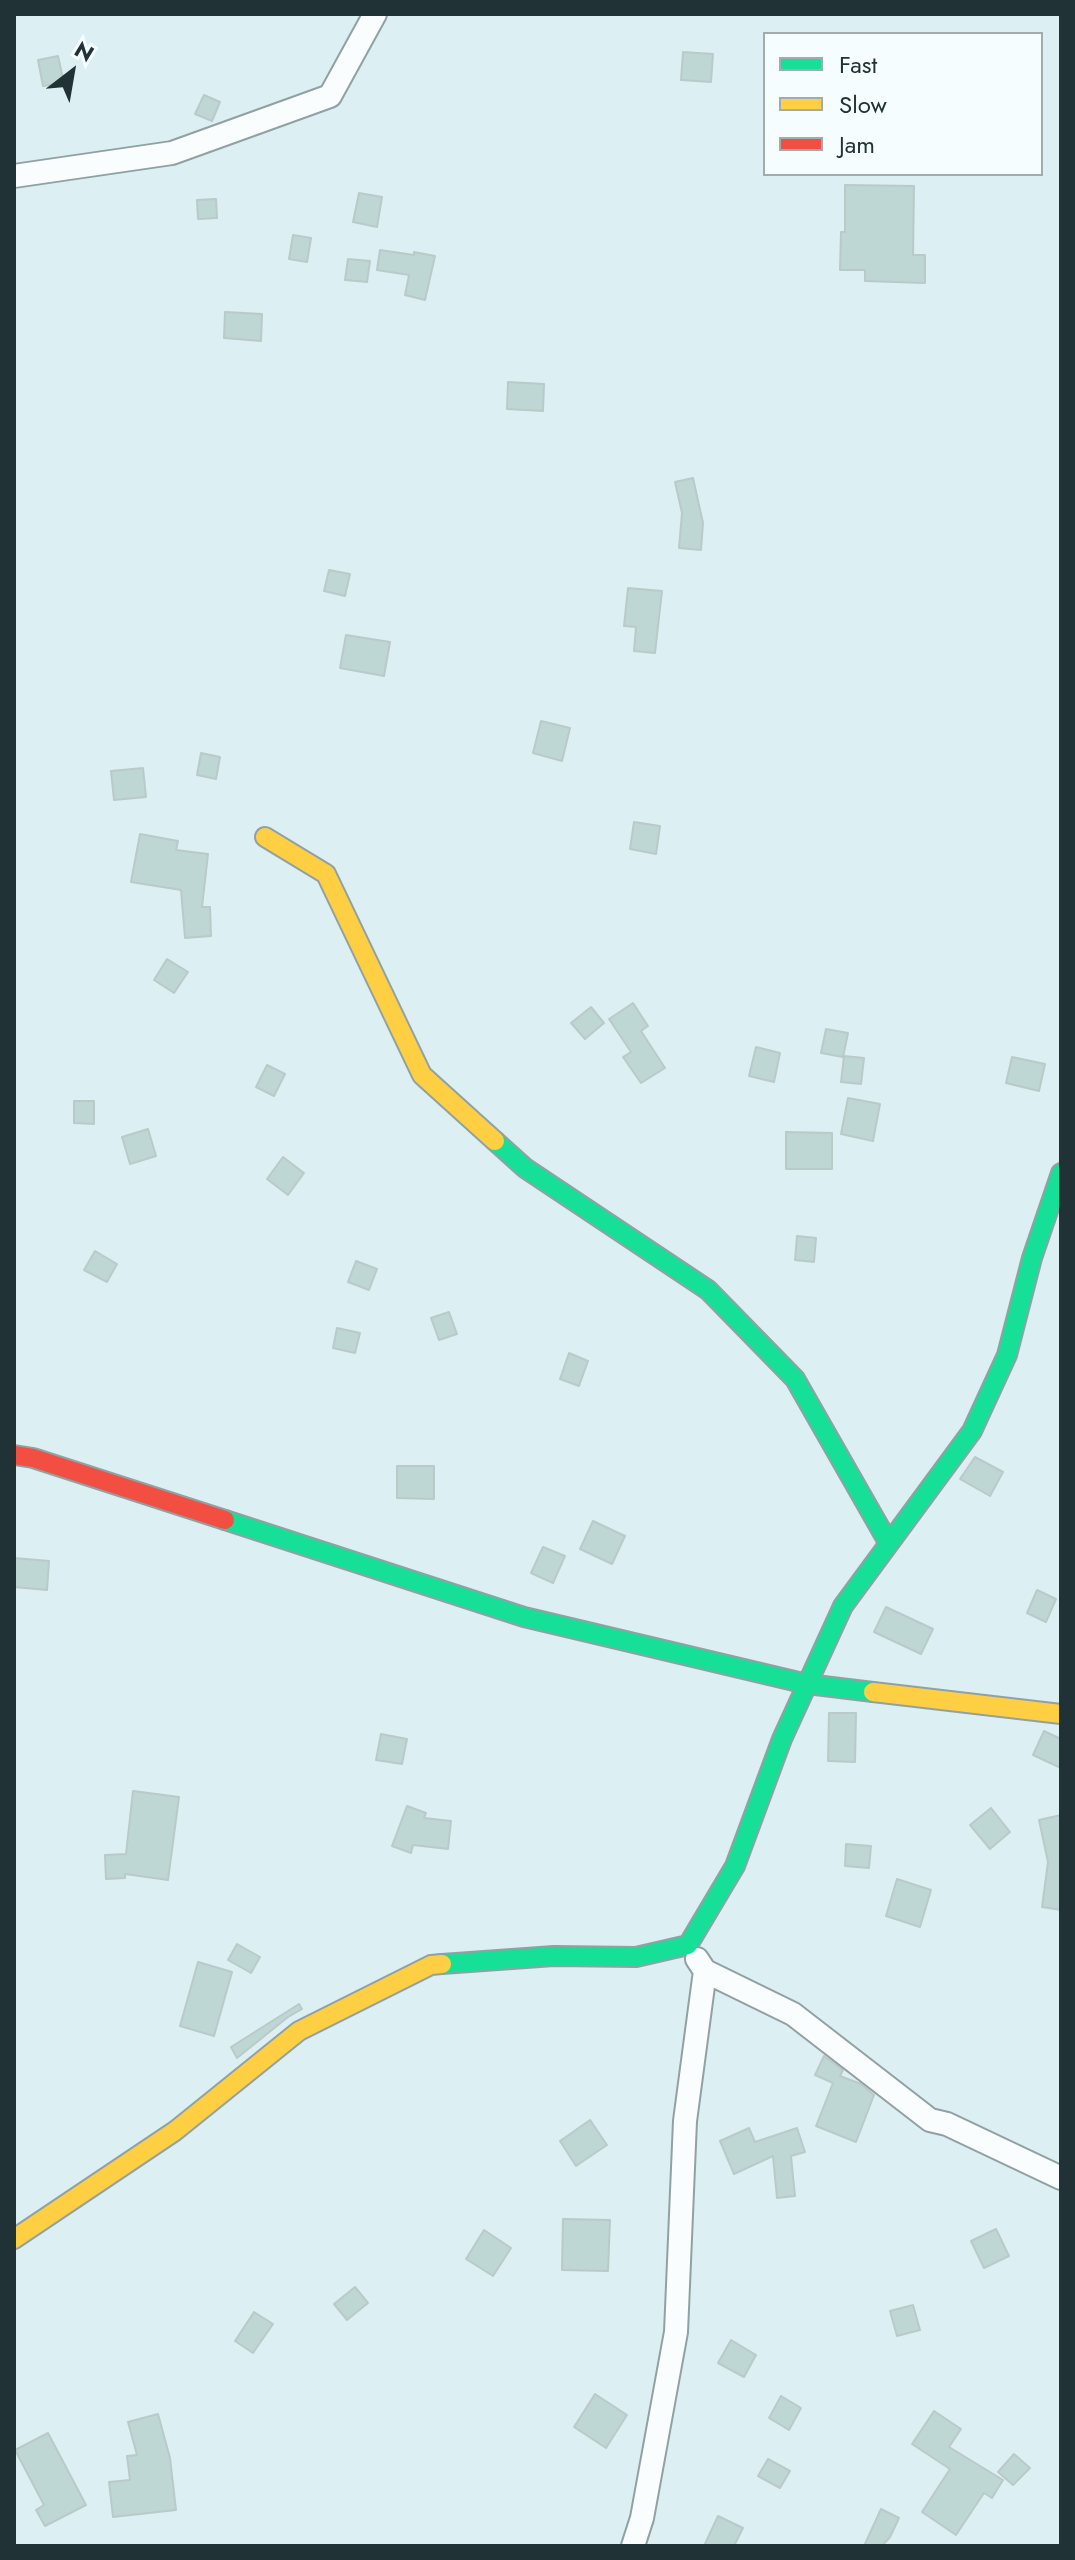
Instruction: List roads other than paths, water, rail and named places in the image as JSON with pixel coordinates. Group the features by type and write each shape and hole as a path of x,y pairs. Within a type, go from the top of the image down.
{"street":[{"path":"14,176 172,153 330,96 375,14"},
{"path":"265,837 326,874 422,1075 525,1168 708,1290 795,1379 888,1542"},
{"path":"14,2239 175,2131 299,2031 431,1965 554,1956 636,1957 688,1945 735,1866 782,1739 843,1606 972,1431 1007,1355 1032,1258 1061,1173"},
{"path":"14,1455 33,1458 524,1617 807,1684 1061,1714"},
{"path":"688,1945 705,1971 793,2014 930,2120 947,2124 1061,2178"},
{"path":"633,2546 642,2518 676,2332 685,2121 705,1971"}]}
